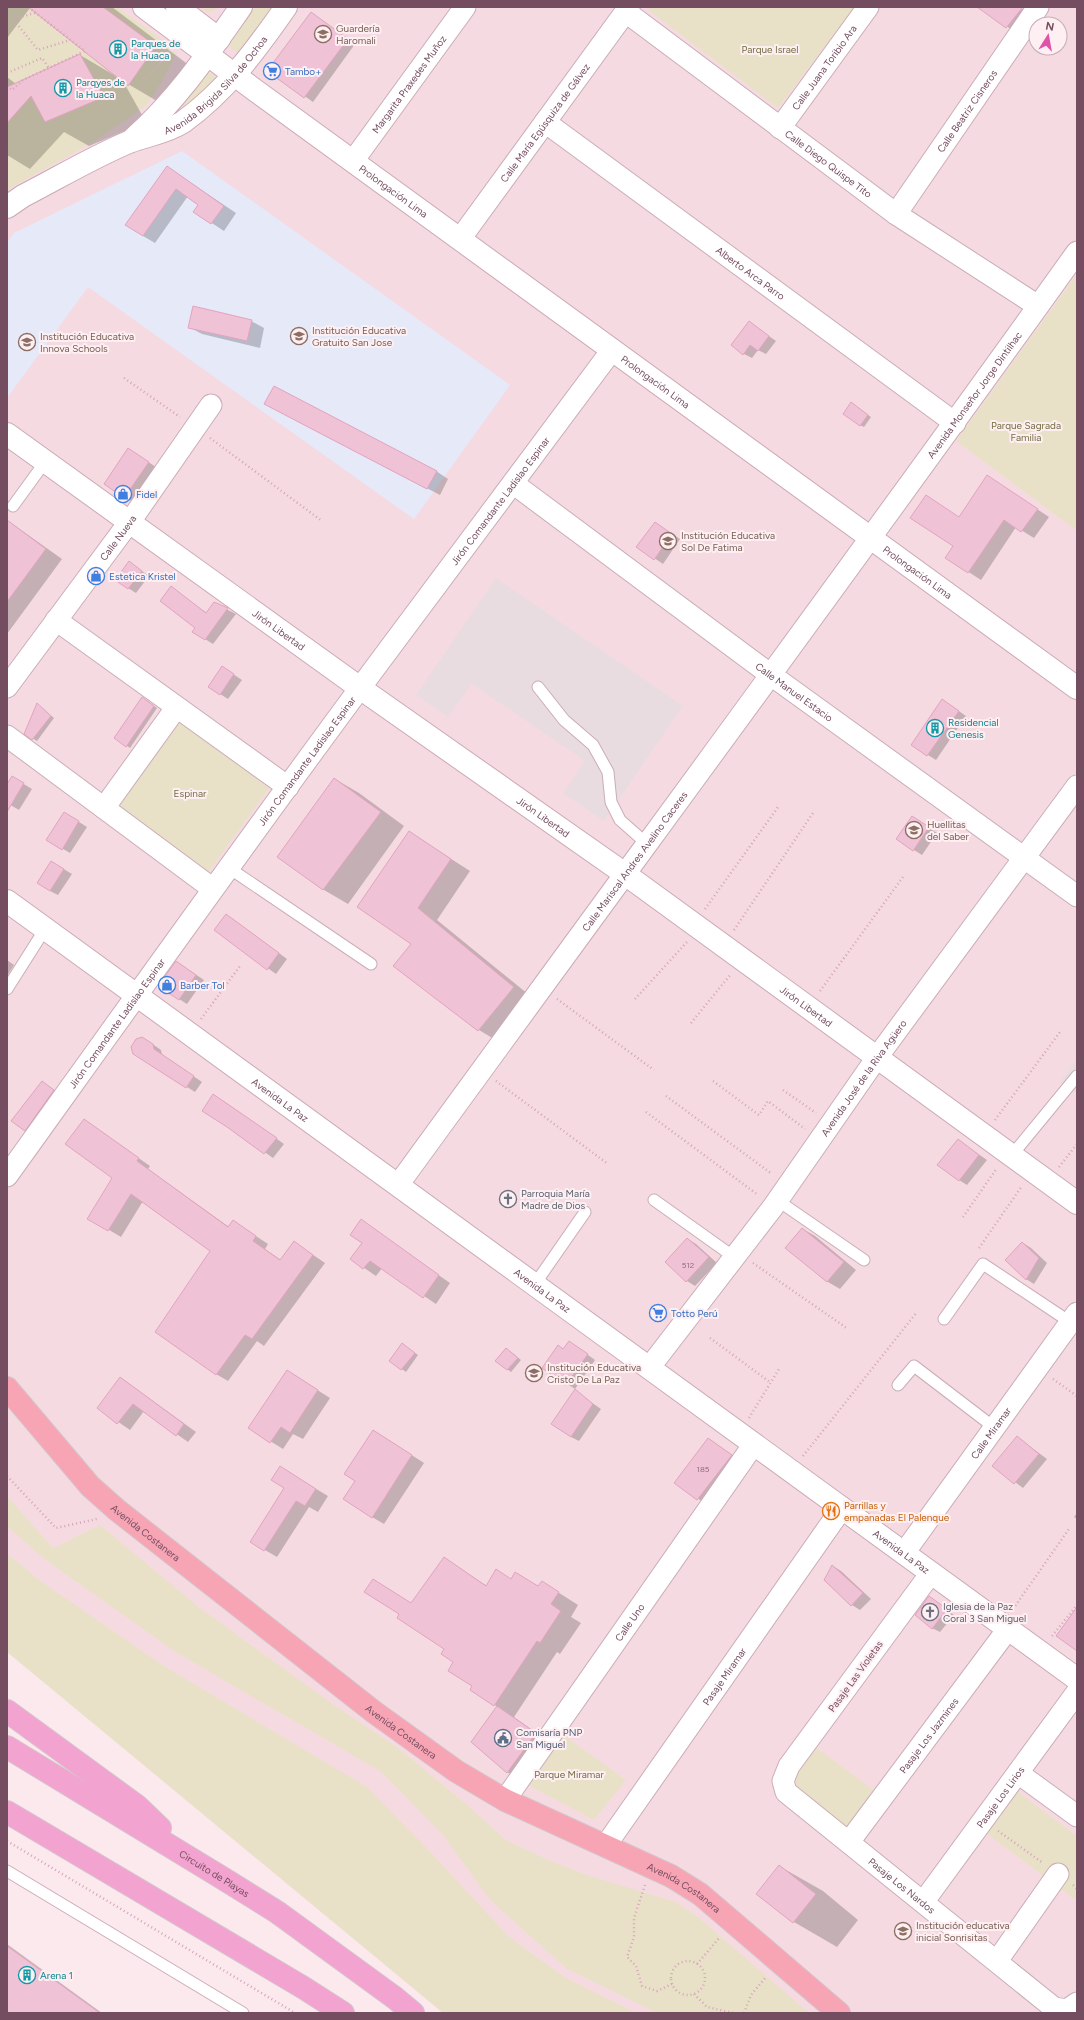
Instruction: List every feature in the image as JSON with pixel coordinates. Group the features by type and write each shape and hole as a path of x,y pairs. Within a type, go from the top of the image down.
{"highway":[{"path":"7,1711 137,1806 192,1858"},
{"name":"Circuito de Playas","path":"7,1747 192,1858 276,1912 395,1998 413,2013"},
{"path":"7,1812 291,1980 343,2013"}],"main road":[{"name":"Avenida Costanera","path":"7,1388 90,1486 117,1510 374,1712 456,1771 505,1800 671,1876 700,1894 839,2013"}],"street":[{"path":"144,7 213,47"},
{"path":"176,7 213,47"},
{"name":"Avenida Brigida Silva de Ochoa","path":"130,142 172,102 241,7"},
{"name":"Avenida Brigida Silva de Ochoa","path":"7,207 23,196 130,142 162,133 182,122 220,91 235,75 254,52 286,7"},
{"name":"Margarita Praxedes Muñoz","path":"353,161 465,7"},
{"name":"Calle Juana Toribio Ara","path":"780,128 868,7"},
{"name":"Calle Beatriz Cisneros","path":"896,214 1038,7"},
{"name":"Calle Diego Quispe Tito","path":"627,9 780,128 896,214 1038,306"},
{"name":"Calle María Egúsquiza de Gálvez","path":"460,239 627,9"},
{"name":"Prolongación Lima","path":"213,47 235,75 1077,688"},
{"name":"Alberto Arca Parro","path":"545,122 955,423"},
{"name":"Avenida Monseñor Jorge Dintilhac","path":"872,538 1077,252"},
{"name":"Jirón Comandante Ladislao Espinar","path":"7,1176 137,994 360,688 514,484 612,350"},
{"name":"Calle Nueva","path":"7,687 129,523 211,405"},
{"name":"Jirón Libertad","path":"7,434 360,688 625,874 809,1006 1077,1203"},
{"name":"Calle Manuel Estacio","path":"514,484 771,675 1077,896"},
{"name":"Calle Mariscal Andres Avelino Caceres","path":"398,1185 646,843 872,538"},
{"path":"56,620 176,708 288,787"},
{"path":"104,808 176,708"},
{"path":"7,736 213,889"},
{"name":"Avenida José de la Riva Agüero","path":"649,1368 779,1197 878,1056 1077,786"},
{"name":"Avenida La Paz","path":"7,901 137,994 1077,1679"},
{"name":"Calle Miramar","path":"904,1553 1074,1318"},
{"name":"Calle Uno","path":"505,1800 747,1439"},
{"name":"Pasaje Miramar","path":"606,1845 842,1508"},
{"name":"Pasaje Las Violetas","path":"783,1780 789,1766 931,1573"},
{"name":"Pasaje Los Jazmines","path":"849,1842 1005,1627"},
{"name":"Pasaje Los Lirios","path":"924,1901 1077,1692"},
{"path":"1018,1773 1077,1816"},
{"name":"Pasaje Los Nardos","path":"783,1780 786,1792 924,1901 1054,2008 1072,2007"},
{"path":"997,1961 1058,1874"}],"lane":[{"path":"13,506 45,462"},
{"path":"538,687 564,720 593,745 608,772 612,802 620,820 646,843"},
{"path":"229,868 371,964"},
{"path":"7,989 45,929"},
{"path":"1010,1153 1077,1076"},
{"path":"779,1197 864,1260"},
{"path":"654,1200 736,1255"},
{"path":"534,1284 586,1212"},
{"path":"944,1319 983,1264 1074,1318"},
{"path":"898,1385 914,1366 994,1428"},
{"path":"7,1871 243,2013"}],"path":[{"path":"7,86 12,90 23,80 85,51 28,7"},
{"path":"35,13 13,19 38,50 70,40"},
{"path":"7,74 42,58 49,68"},
{"path":"124,378 322,521"},
{"path":"635,999 697,926 778,807"},
{"path":"724,945 813,813"},
{"path":"809,1006 903,877"},
{"path":"690,1023 743,959"},
{"path":"191,1034 240,966"},
{"path":"542,988 654,1070"},
{"path":"985,1135 1060,1032"},
{"path":"482,1070 608,1164"},
{"path":"713,1080 759,1115 768,1101 825,1132"},
{"path":"783,1090 825,1132"},
{"path":"666,1096 779,1197"},
{"path":"646,1112 779,1197"},
{"path":"979,1248 1040,1176 1077,1144"},
{"path":"963,1217 1010,1153"},
{"path":"736,1255 848,1329"},
{"path":"792,1471 917,1312"},
{"path":"710,1338 771,1383"},
{"path":"1038,1368 1077,1396"},
{"path":"747,1439 771,1383 779,1369"},
{"path":"1005,1627 1069,1529"},
{"path":"1040,1652 1077,1605"},
{"path":"983,1820 1077,1889"},
{"path":"7,1841 295,2013"},
{"path":"651,1867 634,1918 634,1937 627,1957 636,1966 642,1986 656,1991 672,1984"},
{"path":"697,1964 732,1921"},
{"path":"687,1961 697,1964 704,1972 705,1977 702,1987 694,1994 684,1994 679,1992 672,1984 671,1974 677,1965 687,1961"},
{"path":"744,2013 751,1996 779,1961"},
{"path":"694,1994 707,2007 733,2013"}],"shaded area":[{"path":"7,7 1077,7 1077,2013 541,2013 7,1596"},
{"name":"Institución Educativa Gratuito San Jose","path":"182,151 510,385 414,519 88,287 7,398 7,243 14,233"},
{"path":"496,578 683,706 604,821 563,793 585,761 472,684 448,717 416,695"},
{"path":"1077,1059 1077,1094 1060,1082"}],"green space":[{"path":"7,7 28,7 128,86 156,46 103,7 117,7 170,45 168,53 140,85 173,51 177,52 161,83 146,106 90,144 7,190 7,123 27,102 7,86","holes":["80,54 104,97 45,122 23,80"]},
{"path":"200,7 220,7 208,13"},
{"path":"251,7 277,7 246,51 237,52 231,49 229,43"},
{"name":"Parque Israel","path":"650,7 855,7 778,108 648,10"},
{"path":"207,73 214,74 217,81 175,117"},
{"name":"Parque Sagrada Familia","path":"1077,274 1077,531 956,441"},
{"name":"Espinar","path":"173,711 273,783 207,874 107,802"},
{"path":"7,1496 53,1548 100,1525 200,1608 334,1705 398,1748 466,1804 506,1840 546,1859 587,1875 676,1902 698,1917 809,2013 657,2013 567,1969 491,1901 443,1835 380,1771 177,1653 44,1559 7,1526"},
{"path":"7,1554 42,1582 164,1666 367,1787 423,1844 508,1936 566,1978 637,2013 443,2013 7,1652"},
{"name":"Parque Miramar","path":"562,1734 626,1780 594,1820 526,1784"},
{"path":"817,1748 876,1792 849,1828 796,1788 796,1775"},
{"path":"1018,1792 1077,1836 1077,1901 987,1834"}],"building":[{"name":"Parques de la Huaca","path":"28,7 103,7 156,46 128,86"},
{"path":"977,7 1023,7 1006,28"},
{"path":"311,12 348,39 304,98 267,71"},
{"name":"Parqyes de la Huaca","path":"80,54 104,97 45,122 31,96 7,123 7,87"},
{"path":"167,166 224,206 211,224 193,212 198,205 176,189 143,236 125,225"},
{"path":"193,306 252,320 247,341 188,328"},
{"path":"749,321 769,336 758,351 750,345 743,355 731,345"},
{"path":"274,386 437,471 427,489 264,404"},
{"path":"851,402 868,415 860,426 843,414"},
{"path":"128,448 149,462 124,498 104,484"},
{"path":"987,475 1038,509 1021,532 1004,520 968,573 945,558 953,546 910,518 926,495 959,517"},
{"path":"7,520 46,549 7,602"},
{"path":"655,522 672,534 654,560 636,547"},
{"path":"129,561 142,571 128,589 115,580"},
{"path":"171,586 206,613 214,602 228,608 205,640 192,632 195,628 160,601"},
{"path":"222,666 234,674 220,695 208,687"},
{"path":"142,697 154,706 126,747 114,738"},
{"name":"Residencial Genesis","path":"942,699 959,711 927,756 911,745"},
{"path":"37,703 51,716 32,740 24,734"},
{"path":"12,776 24,783 7,812 7,784"},
{"path":"334,778 381,812 323,890 277,857"},
{"path":"64,812 79,821 62,850 46,840"},
{"name":"Huellitas del Saber","path":"912,816 929,827 913,851 896,839"},
{"path":"409,831 451,859 418,908 514,987 478,1031 393,966 411,944 357,907"},
{"path":"51,861 64,869 50,891 37,883"},
{"path":"226,914 279,953 267,970 214,930"},
{"path":"176,961 196,975 179,1000 158,986"},
{"path":"142,1037 153,1044 154,1049 194,1076 186,1088 133,1054 131,1047 136,1039"},
{"path":"42,1081 54,1090 25,1131 11,1121"},
{"path":"213,1094 277,1138 264,1154 202,1111"},
{"path":"84,1119 139,1158 137,1161 228,1227 233,1220 256,1236 253,1241 280,1260 294,1241 313,1255 252,1339 245,1335 216,1375 155,1332 210,1251 131,1194 108,1231 87,1219 112,1178 65,1144"},
{"path":"958,1139 979,1155 959,1181 937,1165"},
{"path":"361,1219 439,1275 423,1298 370,1261 363,1269 350,1259 362,1243 350,1235"},
{"path":"802,1228 844,1262 827,1282 785,1248"},
{"path":"687,1238 709,1257 686,1282 665,1262"},
{"path":"1022,1242 1039,1258 1026,1280 1005,1260"},
{"path":"569,1341 588,1354 566,1385 542,1368 558,1345 563,1349"},
{"path":"402,1343 415,1353 401,1370 389,1361"},
{"path":"506,1348 518,1358 507,1370 495,1361"},
{"path":"287,1370 318,1390 290,1433 281,1427 270,1443 248,1428"},
{"path":"120,1377 184,1424 176,1436 133,1404 117,1424 97,1408"},
{"path":"575,1389 593,1404 571,1437 551,1424"},
{"path":"373,1430 412,1455 372,1518 343,1499 355,1481 344,1474"},
{"path":"1017,1436 1039,1454 1014,1484 992,1466"},
{"path":"708,1438 732,1455 697,1500 674,1483"},
{"path":"280,1466 316,1489 305,1506 296,1501 264,1551 250,1542 284,1488 271,1480"},
{"path":"444,1557 486,1586 496,1569 511,1579 515,1572 538,1586 542,1581 559,1592 551,1604 561,1611 540,1643 537,1641 494,1706 470,1690 472,1686 448,1671 453,1662 441,1654 444,1649 397,1618 399,1614 364,1592 373,1579 411,1603"},
{"path":"832,1565 863,1593 851,1606 824,1580"},
{"name":"Iglesia de la Paz Coral 3 San Miguel","path":"929,1596 947,1609 932,1629 915,1615"},
{"path":"1077,1607 1077,1651 1056,1636"},
{"name":"Comisaría PNP San Miguel","path":"497,1706 536,1733 507,1773 471,1742"},
{"path":"779,1865 816,1894 793,1923 756,1894"},
{"name":"Arena 1","path":"7,1946 100,2013 7,2013"}],"place":[{"name":"Guardería Haromali","path":"323,34"},
{"name":"Parques de la Huaca","path":"118,49"},
{"name":"Tambo+","path":"272,71"},
{"name":"Parqyes de la Huaca","path":"63,88"},
{"name":"Institución Educativa Gratuito San Jose","path":"299,336"},
{"name":"Institución Educativa Innova Schools","path":"27,342"},
{"name":"Fidel","path":"123,494"},
{"name":"Institución Educativa Sol De Fatima","path":"668,541"},
{"name":"Estetica Kristel","path":"96,576"},
{"name":"Residencial Genesis","path":"935,728"},
{"name":"Huellitas del Saber","path":"914,830"},
{"name":"Barber Tol","path":"167,985"},
{"name":"Parroquia María Madre de Dios","path":"508,1199"},
{"name":"Totto Perú","path":"658,1313"},
{"name":"Institución Educativa Cristo De La Paz","path":"534,1373"},
{"name":"Parrillas y empanadas El Palenque","path":"831,1511"},
{"name":"Iglesia de la Paz Coral 3 San Miguel","path":"930,1612"},
{"name":"Comisaría PNP San Miguel","path":"503,1738"},
{"name":"Institución educativa inicial Sonrisitas","path":"903,1931"},
{"name":"Arena 1","path":"27,1975"}]}
